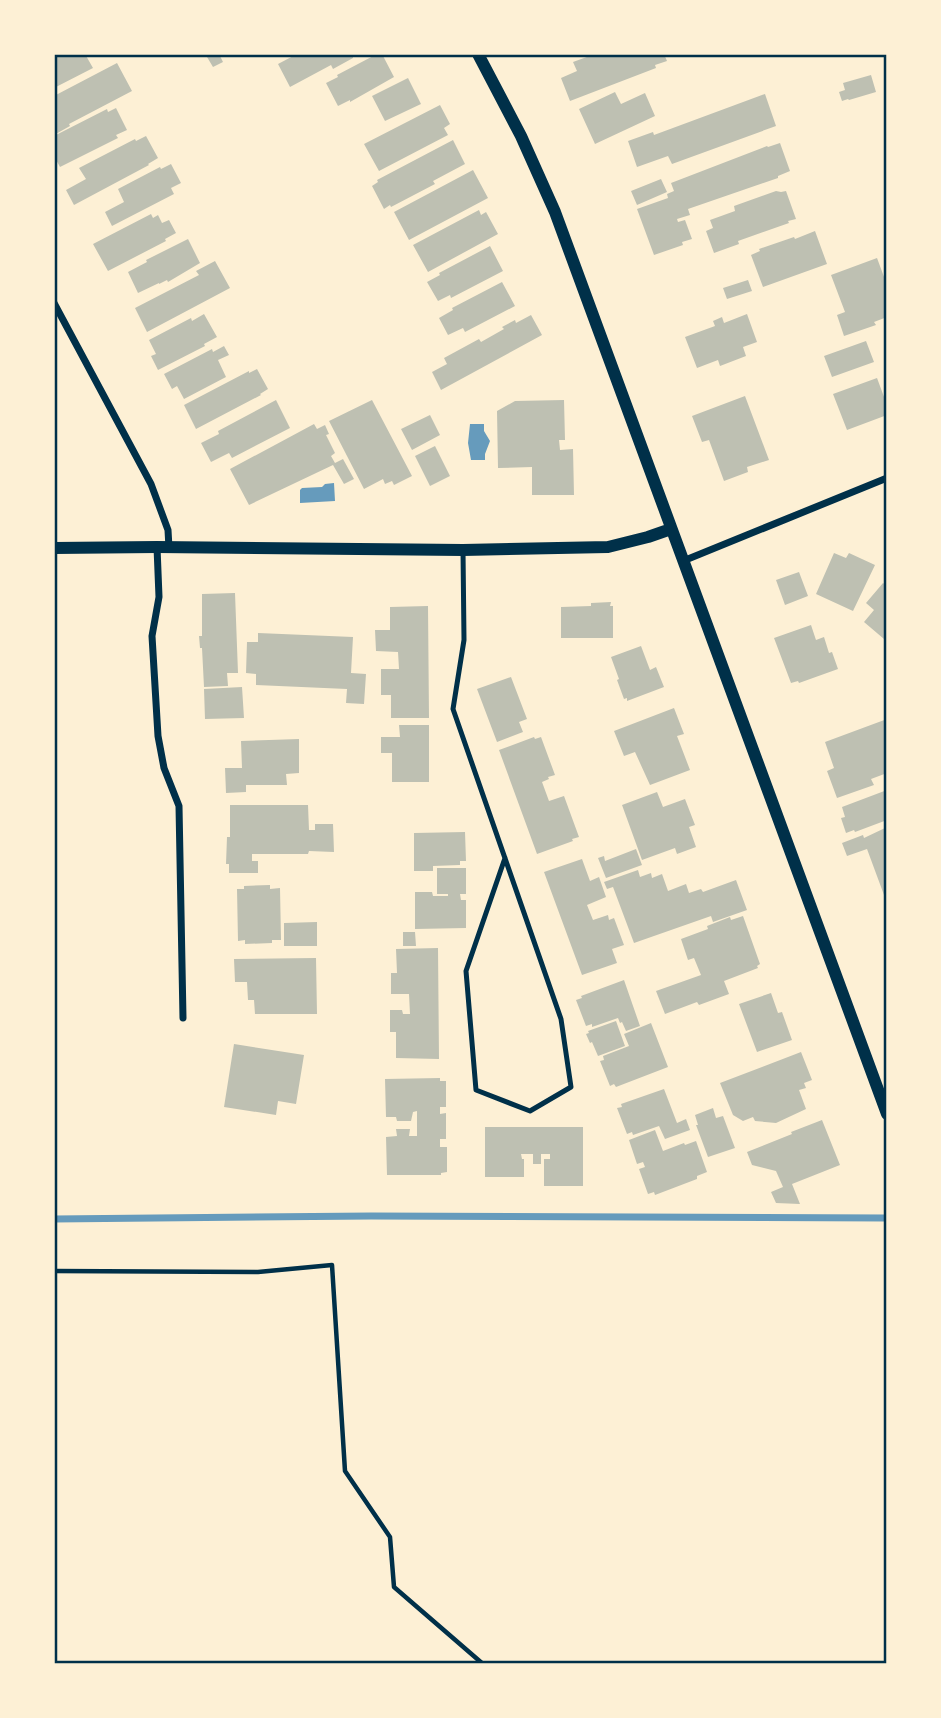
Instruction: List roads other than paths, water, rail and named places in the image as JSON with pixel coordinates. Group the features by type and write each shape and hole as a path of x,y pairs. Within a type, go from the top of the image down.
{"street":[{"path":"478,54 521,136 555,212 887,1114"},
{"path":"54,303 151,484 168,530 163,547 159,597 152,636 158,736 164,768 178,806 183,1018"},
{"path":"683,561 887,478"},
{"path":"54,548 463,550 608,547 671,529"}],"lane":[{"path":"463,550 464,640 453,709 505,858 561,1019 571,1087 530,1111 476,1090 466,971 505,858"}],"water":[{"path":"470,424 484,424 484,431 490,441 485,460 471,460 468,443"},
{"path":"334,483 335,501 300,503 302,488"}],"waterway":[{"path":"54,1219 371,1216 887,1218"}]}
